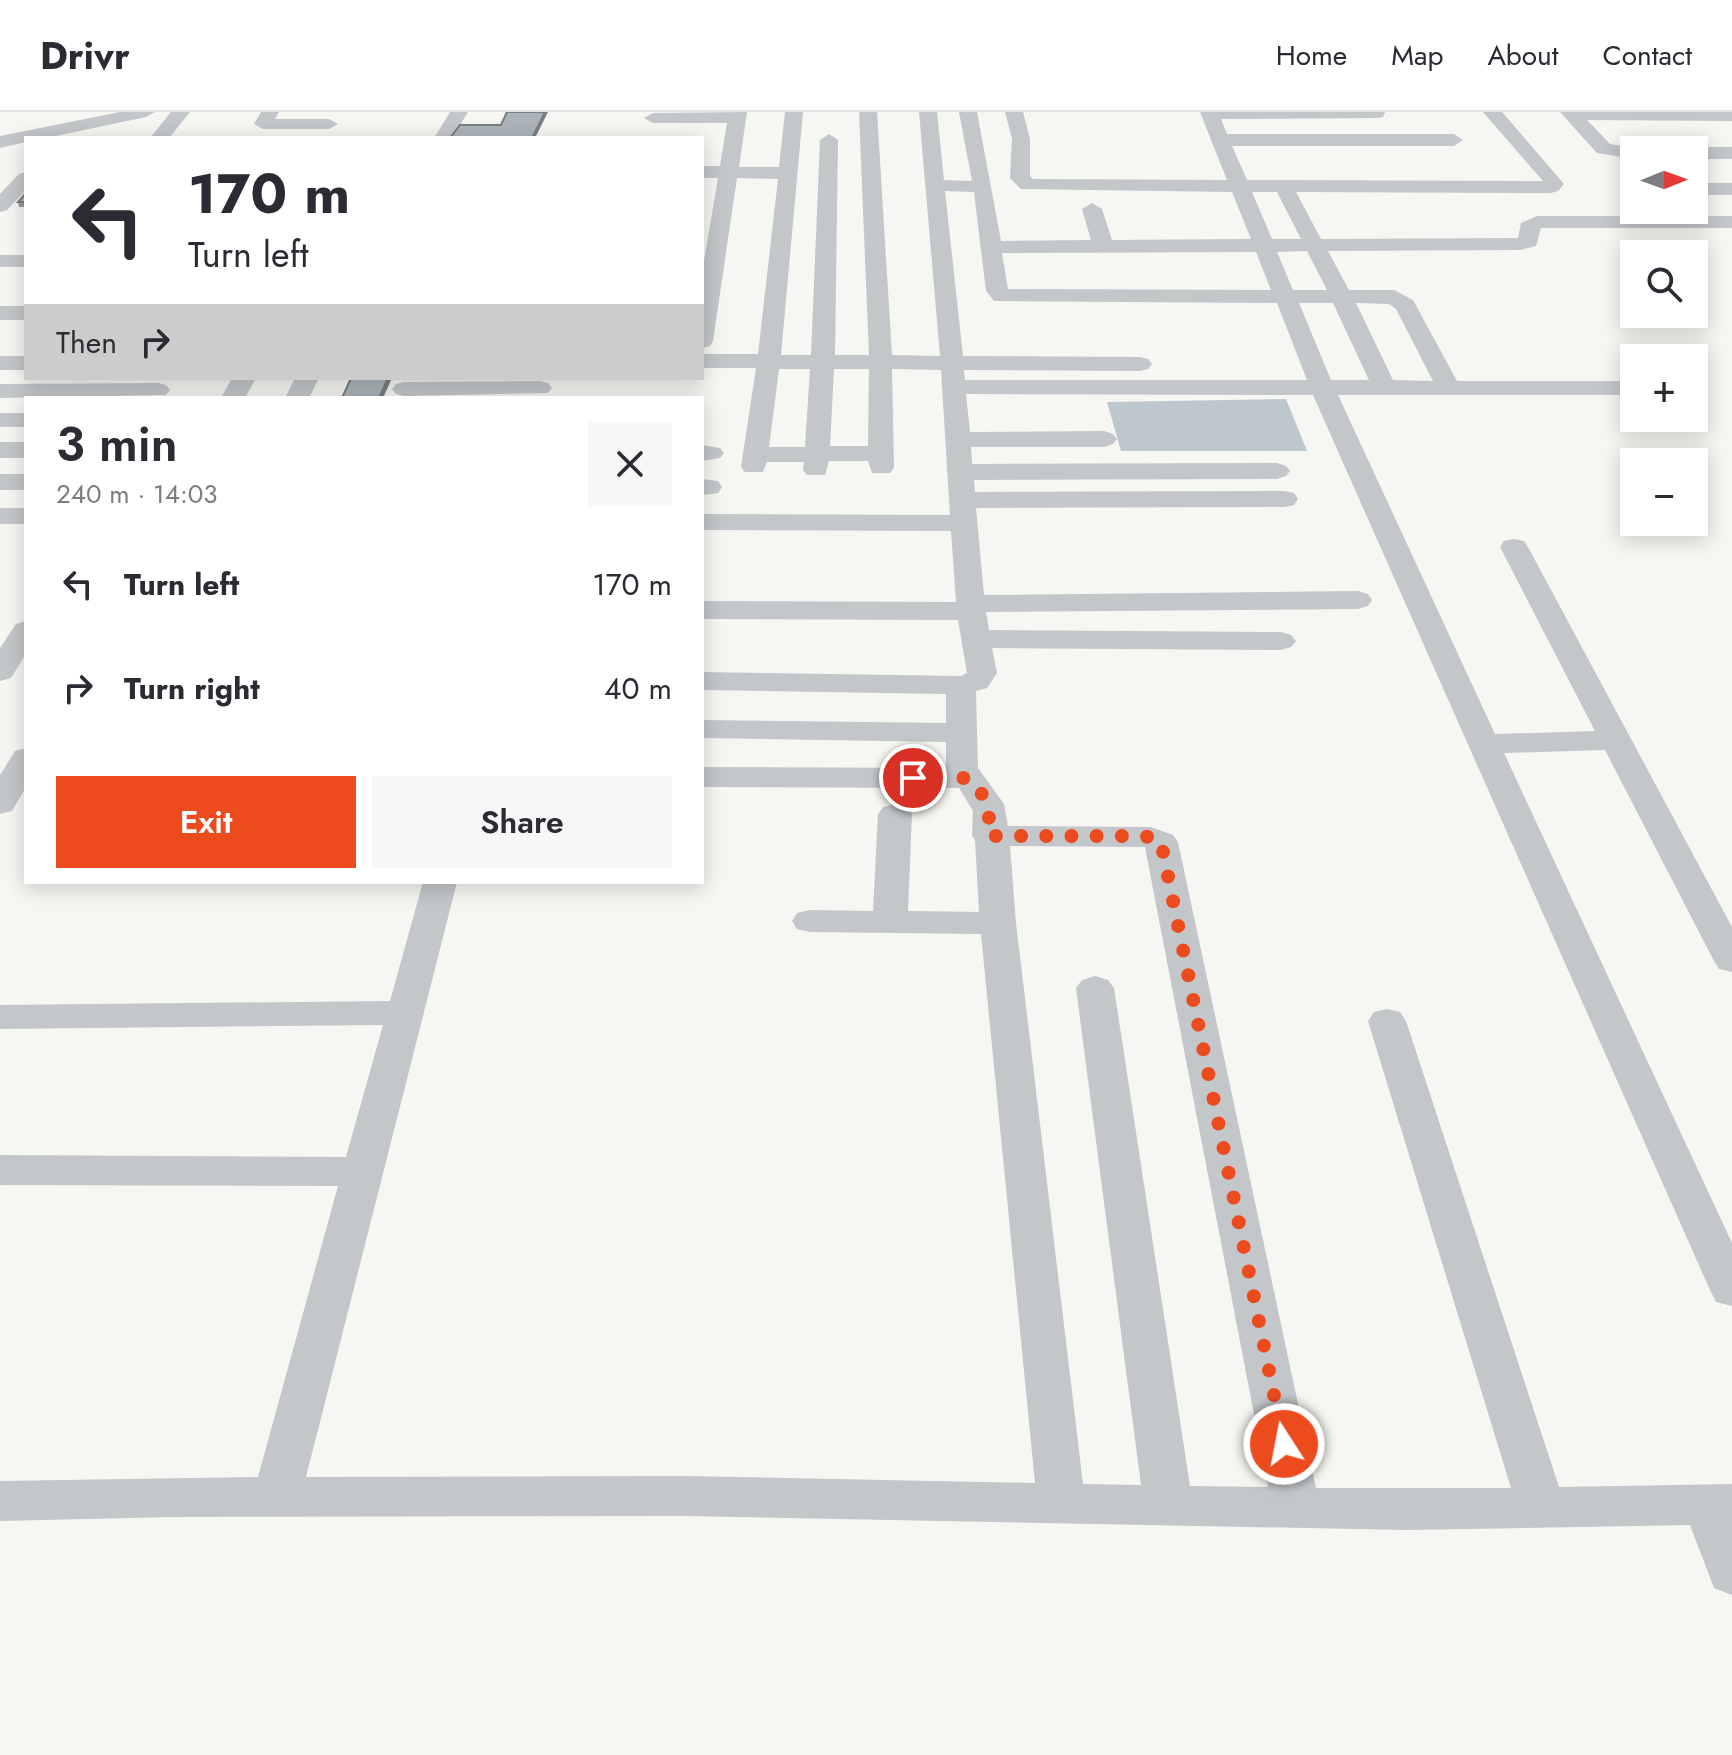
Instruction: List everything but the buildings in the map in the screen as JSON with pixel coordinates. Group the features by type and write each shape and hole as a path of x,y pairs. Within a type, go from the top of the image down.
{"street":[{"path":"40,136 146,112"},
{"path":"161,136 181,112"},
{"path":"270,112 263,124 334,127"},
{"path":"444,136 459,112"},
{"path":"794,112 774,322 755,461 881,460 880,321 868,112"},
{"path":"704,681 961,685 976,682 982,673 972,618 928,112"},
{"path":"968,112 993,247 997,291 1002,296 1380,295 1402,300 1448,386"},
{"path":"1014,112 1021,139 1020,178 1028,185 1551,187 1554,184 1552,180 1492,112"},
{"path":"1377,113 1209,113 1322,387 1732,1290"},
{"path":"1570,114 1732,116"},
{"path":"1570,114 1604,149 1620,151"},
{"path":"646,136 654,115 737,115 704,329"},
{"path":"109,136 125,116"},
{"path":"1620,134 1732,135"},
{"path":"4,145 24,140"},
{"path":"817,462 825,321 829,140"},
{"path":"1220,140 1454,140"},
{"path":"1708,153 1732,153"},
{"path":"704,172 787,173"},
{"path":"1708,173 1732,173"},
{"path":"0,206 14,185"},
{"path":"934,185 983,187"},
{"path":"1284,187 1384,387"},
{"path":"1708,189 1732,189"},
{"path":"1708,203 1732,203"},
{"path":"1092,209 1103,246"},
{"path":"993,247 1520,244 1529,242 1528,227 1537,222 1732,222"},
{"path":"0,261 24,261"},
{"path":"0,313 24,313"},
{"path":"774,322 880,321"},
{"path":"704,361 878,363 953,376 1143,390 1448,386 1620,388"},
{"path":"0,363 24,363"},
{"path":"953,376 1140,364"},
{"path":"404,388 540,388"},
{"path":"0,391 165,390"},
{"path":"0,420 24,420"},
{"path":"958,440 1104,439"},
{"path":"0,450 24,450"},
{"path":"960,472 1277,471"},
{"path":"0,482 24,482"},
{"path":"704,522 1285,499"},
{"path":"0,516 24,516"},
{"path":"1514,547 1732,961"},
{"path":"972,618 1358,600"},
{"path":"704,610 972,618 1281,641"},
{"path":"0,672 24,633"},
{"path":"961,685 962,768 986,798 990,811 989,836 1061,1502"},
{"path":"704,729 961,733"},
{"path":"1484,744 1616,740"},
{"path":"0,804 24,762"},
{"path":"704,777 967,778"},
{"path":"890,922 895,814"},
{"path":"989,836 1136,836 1151,837 1161,842 1296,1507"},
{"path":"276,1498 439,884"},
{"path":"810,921 998,923"},
{"path":"1095,988 1168,1504"},
{"path":"0,1017 405,1013"},
{"path":"1387,1021 1542,1509"},
{"path":"0,1170 363,1172"},
{"path":"0,1501 684,1496 1296,1507 1542,1509 1720,1505 1732,1573"}],"shaded area":[{"path":"1286,399 1307,451 1121,451 1107,402"}],"route":[{"path":"913,778 967,778 986,798 990,811 989,836 1136,836 1151,837 1161,842 1284,1444"}]}
